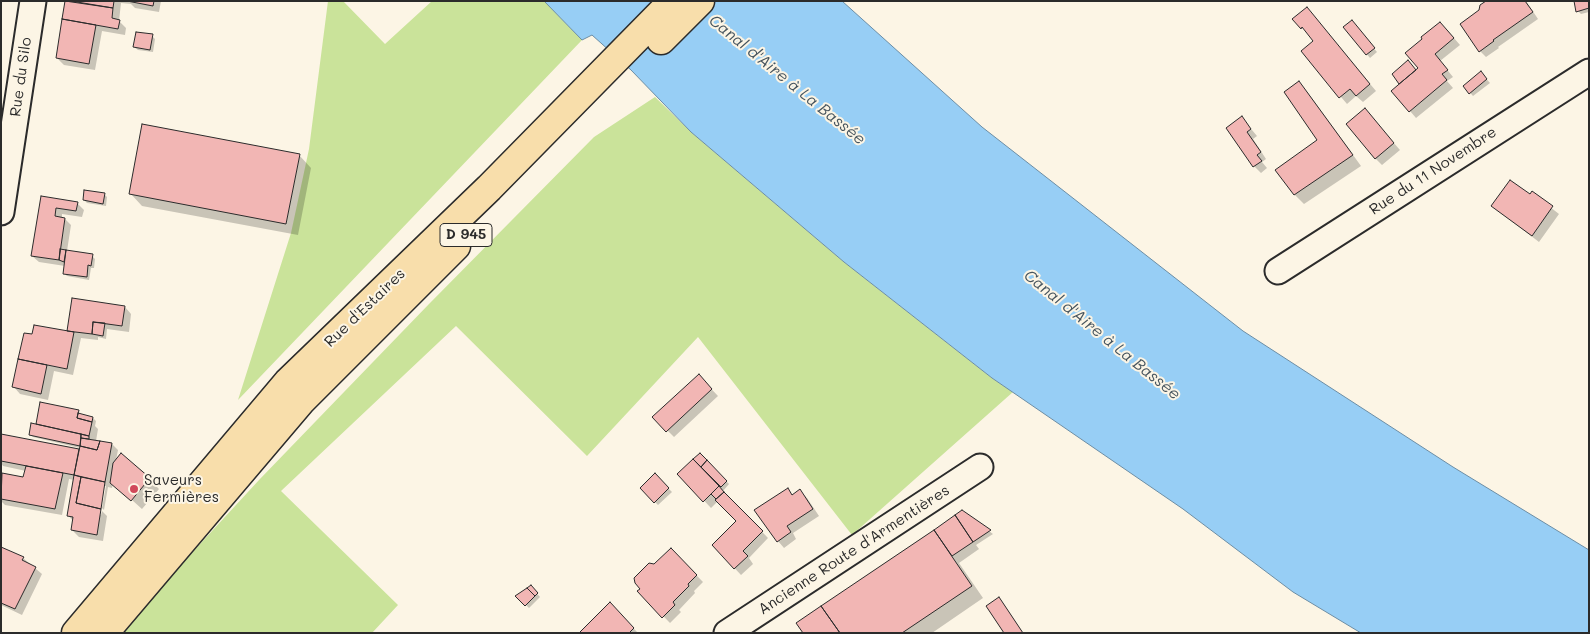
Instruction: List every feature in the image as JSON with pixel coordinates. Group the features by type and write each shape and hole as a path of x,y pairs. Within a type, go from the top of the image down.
{"main road":[{"name":"Rue d'Estaires","path":"76,633 288,382 489,188 623,64 673,1"},
{"name":"D 945","path":"104,633 302,400 623,64 700,1"}],"street":[{"name":"Rue du Silo","path":"1,212 33,1"},
{"name":"Rue du 11 Novembre","path":"1278,271 1589,72"},
{"name":"Ancienne Route d'Armentières","path":"727,633 980,467"}],"green space":[{"path":"328,1 343,1 385,44 432,1 544,1 582,40 238,400 291,233 309,149"},
{"path":"655,97 691,132 844,262 992,378 1013,392 852,535 698,337 587,456 456,326 281,491 398,605 372,633 118,633 259,480 594,137"}],"water":[{"name":"Canal d'Aire à La Bassée","path":"544,1 842,1 982,127 1243,331 1453,467 1589,550 1589,633 1361,633 1293,592 1183,509 992,378 844,262 691,132 631,70 592,35 582,40"}],"building":[{"path":"65,1 113,8 112,18 120,20 118,29 62,19"},
{"path":"71,1 114,1 113,8"},
{"path":"127,1 154,1 153,6"},
{"path":"1486,1 1525,1 1533,12 1479,52 1460,24 1479,10 1480,5"},
{"path":"1574,1 1589,1 1589,8 1576,12"},
{"path":"1307,7 1370,84 1356,96 1350,89 1339,98 1301,51 1313,41 1302,27 1301,29 1292,19"},
{"path":"62,19 96,25 89,64 56,58"},
{"path":"1352,20 1375,48 1366,55 1343,27"},
{"path":"1440,22 1454,38 1435,54 1448,70 1442,74 1447,80 1409,112 1391,91 1418,68 1405,53"},
{"path":"136,32 153,34 150,50 133,47"},
{"path":"1408,60 1416,70 1399,84 1392,74"},
{"path":"1481,71 1487,79 1469,94 1463,86"},
{"path":"1299,81 1353,155 1294,195 1275,170 1317,140 1284,92"},
{"path":"1365,108 1394,143 1375,159 1346,124"},
{"path":"1242,116 1251,129 1247,132 1261,152 1257,155 1262,161 1253,167 1226,128"},
{"path":"142,124 300,154 286,224 129,194"},
{"path":"1510,180 1530,194 1532,191 1553,206 1532,236 1491,206"},
{"path":"84,190 105,193 103,204 83,200"},
{"path":"41,196 78,202 76,211 56,208 55,216 65,218 59,260 31,256"},
{"path":"60,249 66,250 64,262 59,260"},
{"path":"66,250 93,254 91,266 88,265 87,277 63,274"},
{"path":"72,298 125,306 122,326 93,322 92,334 67,331"},
{"path":"93,322 105,323 103,336 92,334"},
{"path":"34,325 74,332 67,369 18,359 24,333 32,334"},
{"path":"18,359 47,365 41,394 12,387"},
{"path":"699,374 712,389 666,432 652,417"},
{"path":"40,402 79,410 77,418 92,422 89,436 36,424"},
{"path":"78,413 93,417 92,422 77,418"},
{"path":"31,423 81,434 80,446 29,435"},
{"path":"1,434 79,449 74,475 1,461"},
{"path":"81,434 89,436 89,439 81,438"},
{"path":"81,438 100,441 97,450 80,446"},
{"path":"100,441 112,443 105,482 74,475 80,446 97,450"},
{"path":"121,453 150,478 131,501 110,483 113,463"},
{"path":"700,453 707,460 701,467 693,459"},
{"path":"693,459 719,486 703,502 677,474"},
{"path":"707,460 727,481 721,487 701,467"},
{"path":"26,466 63,473 55,509 1,499 2,473 23,477"},
{"path":"655,473 669,488 654,503 640,488"},
{"path":"74,475 81,477 76,503 101,509 97,535 71,530 73,517 67,516"},
{"path":"81,477 105,482 101,509 76,503"},
{"path":"719,486 724,492 716,499 711,494"},
{"path":"788,488 792,495 800,489 813,509 787,526 791,532 777,542 754,510"},
{"path":"724,492 763,531 743,551 748,556 734,569 712,545 736,521 715,500"},
{"path":"962,510 991,530 973,542 955,515"},
{"path":"955,515 973,542 952,556 934,530"},
{"path":"934,530 972,586 902,633 840,633 821,606"},
{"path":"1,547 24,557 22,560 36,567 15,609 1,603"},
{"path":"671,548 697,575 673,602 675,605 662,618 637,591 640,589 635,583 634,578 649,563 654,564"},
{"path":"531,585 538,593 535,596 527,588"},
{"path":"527,588 535,596 525,606 515,596"},
{"path":"999,597 1023,633 1004,633 986,606"},
{"path":"610,602 634,628 629,633 579,633"},
{"path":"821,606 840,633 803,633 796,623"}],"place":[{"name":"Saveurs Fermières","path":"134,489"}]}
